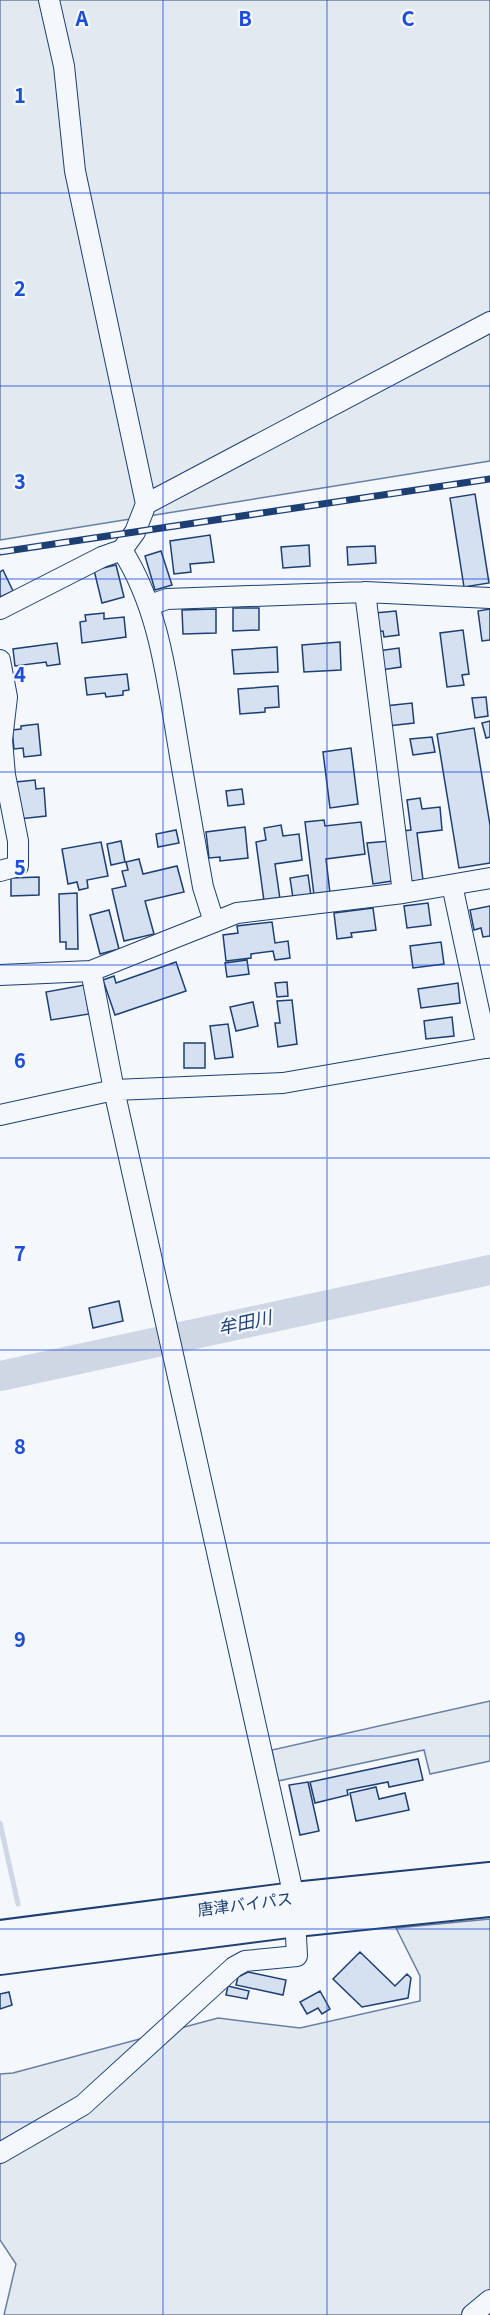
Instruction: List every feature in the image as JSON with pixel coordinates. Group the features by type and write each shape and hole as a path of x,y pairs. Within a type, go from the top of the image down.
{"highway":[{"name":"唐津バイパス","path":"0,1960 490,1877"},
{"name":"唐津バイパス","path":"0,1935 295,1910 490,1902"}],"street":[{"path":"0,609 102,557 122,550 135,531 146,504 75,171 64,66 49,0"},
{"path":"146,504 490,322"},
{"path":"122,550 137,573 150,605 164,660 203,887 214,922"},
{"path":"150,605 167,599 364,592 490,598"},
{"path":"364,592 403,893"},
{"path":"0,660 7,697 2,740 5,775 18,841 18,866 0,871"},
{"path":"0,975 91,971 237,913 403,893 490,878"},
{"path":"0,1115 114,1090 283,1083 488,1048 452,885"},
{"path":"0,2153 83,2105 234,1967 245,1961 297,1956 295,1910 168,1326 114,1090 91,971"},
{"path":"472,2315 490,2300"}],"shaded area":[{"path":"0,0 490,0 490,461 0,540"},
{"path":"490,1701 490,1761 430,1774 424,1750 278,1781 272,1750"},
{"path":"490,1919 490,2315 4,2315 16,2264 0,2240 0,2074 13,2073 218,2018 300,2028 420,2001 420,1976 396,1928"}],"building":[{"path":"475,494 489,583 464,587 450,498"},
{"path":"210,535 214,562 190,564 191,572 174,574 170,541"},
{"path":"309,545 310,566 283,568 281,547"},
{"path":"375,546 376,563 348,565 347,547"},
{"path":"161,551 172,585 155,590 145,556"},
{"path":"116,565 124,597 102,603 94,570"},
{"path":"3,570 13,591 0,597 0,572"},
{"path":"233,608 259,608 259,630 233,631"},
{"path":"216,609 216,633 183,634 182,610"},
{"path":"490,609 490,640 482,641 478,611"},
{"path":"396,611 399,635 384,637 383,631 377,632 375,613"},
{"path":"104,613 104,619 124,617 126,637 82,643 80,622 86,621 85,615"},
{"path":"463,630 469,674 462,675 464,685 447,687 440,633"},
{"path":"340,642 341,670 304,672 302,645"},
{"path":"57,643 60,664 47,666 46,662 15,666 13,649"},
{"path":"277,647 278,672 234,674 232,650"},
{"path":"399,648 401,667 381,670 378,651"},
{"path":"127,674 129,690 123,691 123,695 106,697 105,693 87,695 85,678"},
{"path":"278,686 279,707 265,708 265,712 240,714 238,689"},
{"path":"486,697 488,716 475,718 472,698"},
{"path":"412,703 414,723 388,726 385,706"},
{"path":"490,721 490,737 486,738 482,723"},
{"path":"38,724 41,755 24,757 23,748 14,749 12,730 21,729 21,726"},
{"path":"474,728 490,825 490,863 459,868 437,734"},
{"path":"432,737 435,752 413,755 410,739"},
{"path":"351,748 358,804 330,808 323,752"},
{"path":"35,780 36,789 44,788 46,816 19,819 16,782"},
{"path":"242,789 244,804 228,806 226,791"},
{"path":"420,798 422,809 440,807 442,830 417,833 423,880 408,882 402,831 411,830 407,800"},
{"path":"324,820 325,826 361,822 365,854 326,859 330,893 314,895 305,822"},
{"path":"281,825 283,836 299,834 302,860 275,864 280,899 264,901 256,842 266,840 264,828"},
{"path":"245,827 248,858 220,861 220,857 209,858 206,832"},
{"path":"176,830 179,843 158,847 156,834"},
{"path":"121,841 125,862 111,865 107,844"},
{"path":"390,841 392,881 373,884 367,843"},
{"path":"101,842 108,876 87,880 88,888 79,890 77,882 68,884 62,849"},
{"path":"139,859 143,874 177,866 184,892 145,901 154,934 124,941 112,889 126,886 122,871 128,870 126,862"},
{"path":"308,875 311,896 293,898 290,878"},
{"path":"39,877 39,895 11,896 11,878"},
{"path":"77,893 78,949 66,949 66,942 60,942 59,894"},
{"path":"428,903 431,925 407,928 404,906"},
{"path":"490,906 490,936 483,937 481,928 474,930 470,910"},
{"path":"373,908 376,930 351,933 352,937 337,939 334,913"},
{"path":"109,910 119,949 100,954 90,915"},
{"path":"272,922 275,943 288,941 290,958 275,960 273,951 251,954 251,958 226,961 223,935 238,933 237,926"},
{"path":"441,942 444,964 413,968 410,946"},
{"path":"247,960 249,974 227,977 225,963"},
{"path":"176,962 186,991 115,1015 103,980 114,976 116,983"},
{"path":"287,982 288,996 277,997 275,983"},
{"path":"458,983 460,1003 421,1008 418,989"},
{"path":"84,985 89,1014 51,1020 46,992"},
{"path":"292,1000 297,1044 278,1047 275,1023 280,1023 277,1001"},
{"path":"253,1002 258,1026 236,1031 230,1007"},
{"path":"452,1017 454,1036 426,1039 424,1021"},
{"path":"228,1024 233,1057 215,1059 210,1026"},
{"path":"184,1043 205,1043 205,1068 184,1068"},
{"path":"119,1301 123,1321 93,1328 89,1308"},
{"path":"418,1759 423,1780 389,1787 388,1782 347,1790 348,1795 315,1803 310,1782"},
{"path":"308,1782 319,1831 300,1835 289,1785"},
{"path":"376,1787 379,1799 405,1793 409,1810 356,1821 350,1793"},
{"path":"360,1952 395,1986 407,1974 411,1978 408,1998 362,2007 333,1979"},
{"path":"248,1972 286,1980 283,1995 236,1985 238,1977"},
{"path":"228,1986 249,1991 247,1999 226,1995"},
{"path":"320,1991 330,2009 322,2014 318,2008 307,2014 300,2002"},
{"path":"9,1992 12,2005 0,2009 0,1994"}],"waterway":[{"name":"牟田川","path":"0,1376 490,1270"},
{"path":"0,1823 18,1904"}],"railway":[{"path":"0,552 490,479"}]}
